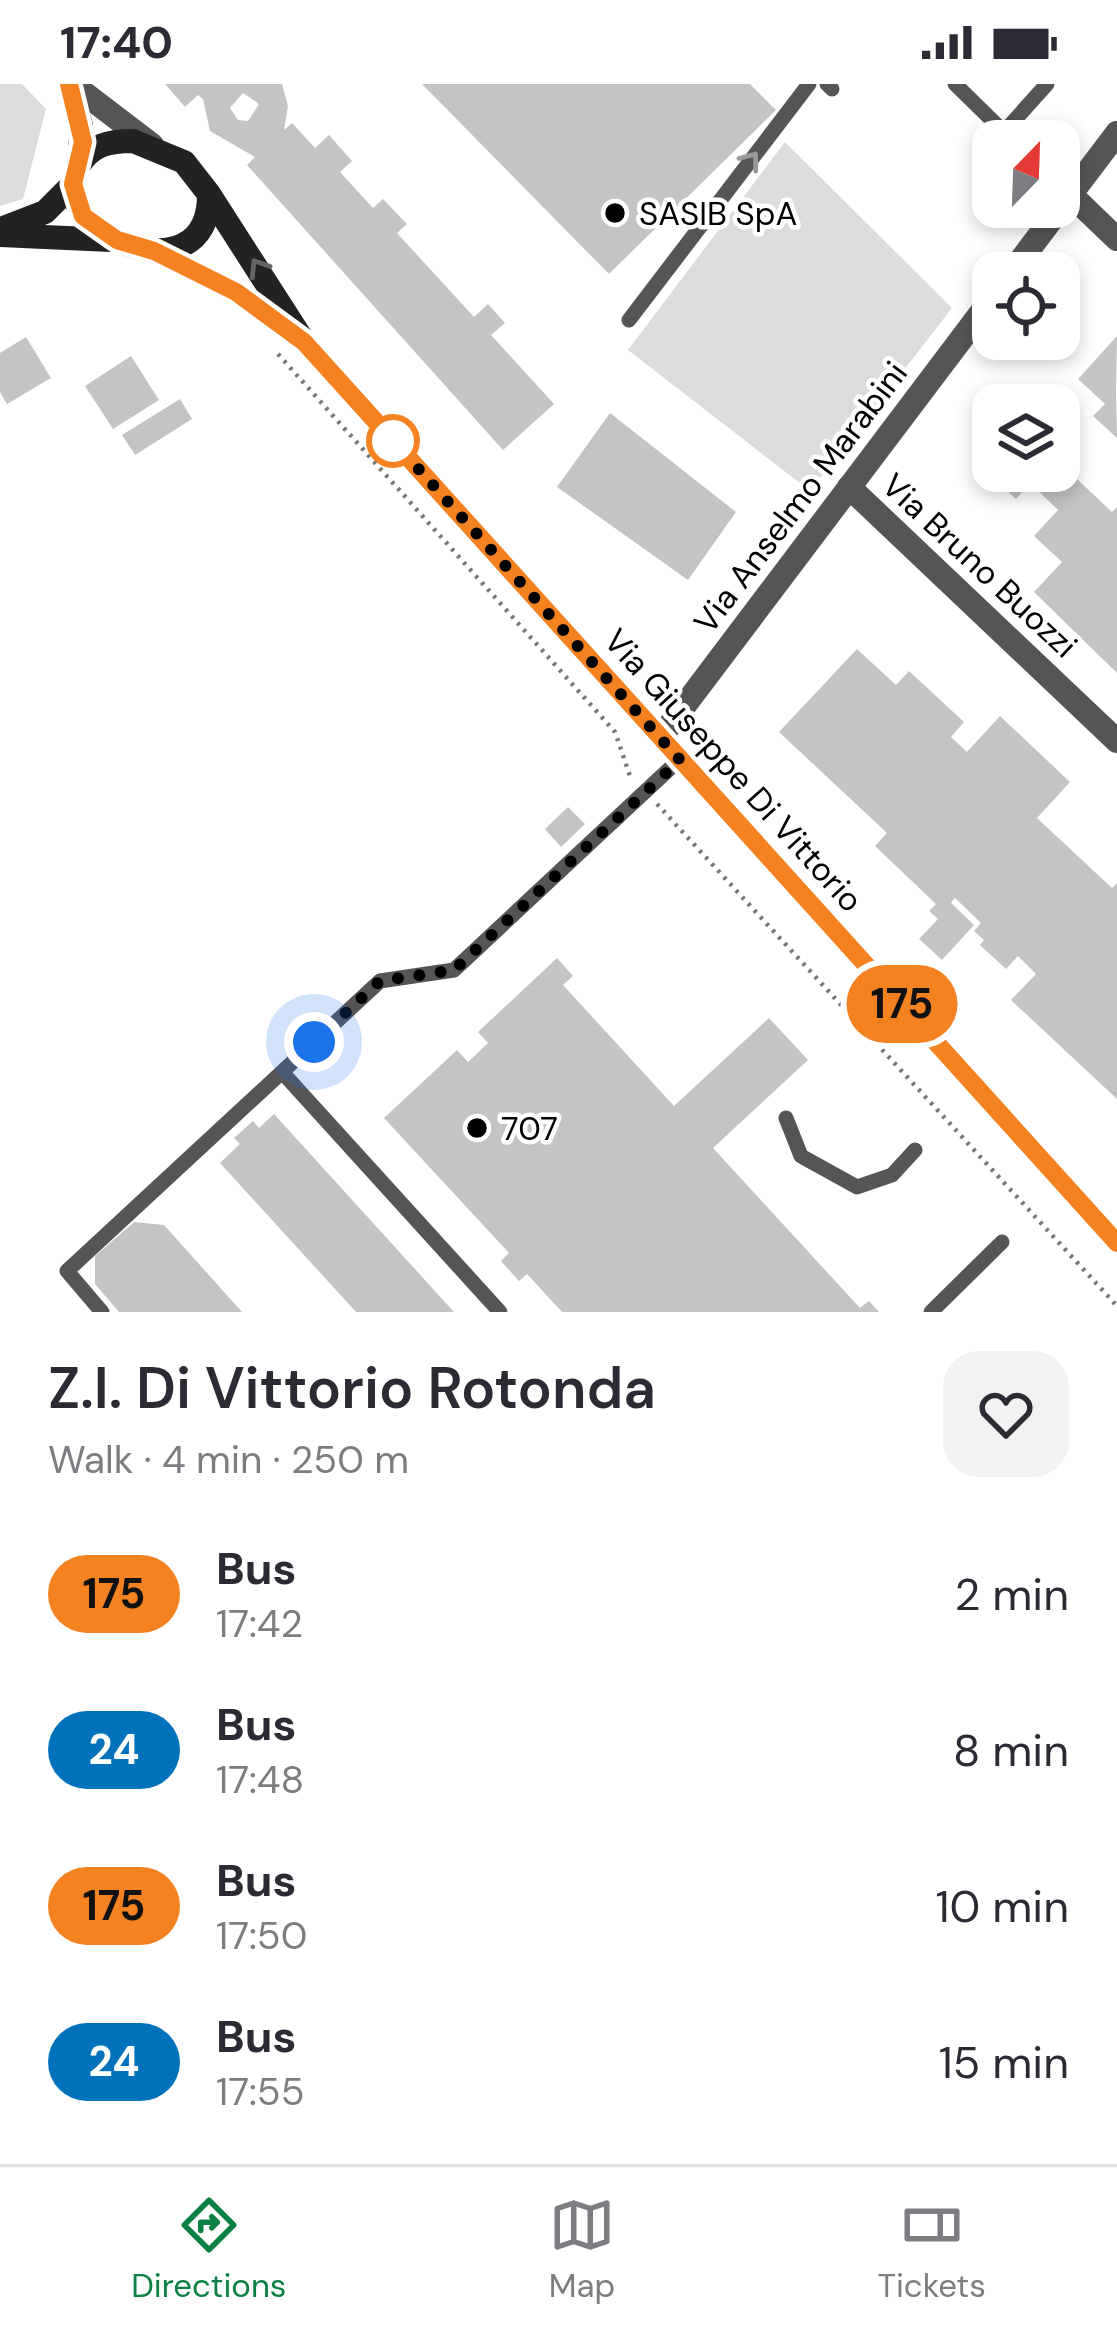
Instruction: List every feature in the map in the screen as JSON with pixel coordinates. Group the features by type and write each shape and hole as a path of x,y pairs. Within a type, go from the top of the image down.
{"street":[{"name":"Via Giuseppe Di Vittorio","path":"70,84 152,145 184,162 304,342 1117,1243"},
{"name":"Via Giuseppe Di Vittorio","path":"70,84 81,125 77,174 83,216 117,240"},
{"path":"1080,181 1117,133"},
{"name":"Via Giuseppe Di Vittorio","path":"0,232 45,212 104,143 152,145"},
{"path":"154,251 184,246 199,233 209,213 209,194"},
{"path":"1080,203 1117,238"},
{"name":"Via Giuseppe Di Vittorio","path":"0,232 117,240 154,251 236,292 304,342"},
{"name":"Via Anselmo Marabini","path":"660,738 972,325"},
{"name":"Via Bruno Buozzi","path":"849,487 1117,741"}],"lane":[{"path":"629,320 809,84"},
{"path":"955,84 1004,132 1047,84"},
{"path":"102,1312 68,1271 380,981 454,970 680,760"},
{"path":"281,1072 500,1312"},
{"path":"786,1118 801,1156 856,1187 892,1174 915,1150"},
{"path":"931,1312 1002,1241"}],"path":[{"path":"272,348 615,732 626,775 1117,1306"}],"shaded area":[{"path":"0,84 22,84 46,109 23,199 0,206"},
{"path":"785,142 952,308 810,491 628,350"}],"building":[{"path":"165,84 282,84 288,106 284,130 292,123 315,148 329,135 352,161 340,172 373,208 383,199 407,224 397,233 474,317 488,304 505,323 491,335 554,404 503,450 247,165 255,157 210,131 203,99 198,95 185,107","holes":["243,93 259,104 248,121 238,120 230,108"]},
{"path":"422,84 750,84 776,110 609,274"},
{"path":"1117,336 1117,438 1093,416 1105,404 1078,379"},
{"path":"26,337 51,378 7,404 0,392 0,353"},
{"path":"131,356 159,400 113,429 85,386"},
{"path":"180,399 192,419 135,455 122,435"},
{"path":"610,413 736,512 688,580 557,487"},
{"path":"1080,482 1112,512 1117,507 1117,673 1034,592 1062,562 1034,536 1058,510 1039,492 1080,492"},
{"path":"857,649 896,685 909,671 964,722 951,737 967,752 1000,716 1070,782 1037,818 1112,888 1117,883 1117,1099 1011,1000 1036,974 1018,956 1006,969 980,945 984,940 974,931 981,923 955,898 951,903 974,925 942,960 919,939 938,919 929,911 936,904 875,846 887,833 779,732"},
{"path":"568,807 585,824 561,847 545,829"},
{"path":"557,958 573,976 563,985 674,1106 769,1018 808,1060 713,1148 860,1308 869,1301 879,1312 562,1312 527,1274 519,1281 501,1261 509,1253 384,1118 457,1050 468,1062 488,1043 478,1032"},
{"path":"274,1114 454,1312 356,1312 220,1163 240,1144 234,1138 253,1121 259,1128"},
{"path":"134,1222 164,1225 242,1312 119,1312 95,1284 95,1256"}],"bus line":[{"name":"175","path":"69,84 83,142 73,184 83,216 117,240 154,251 236,292 304,342 1117,1243"}],"place":[{"name":"SASIB SpA","path":"615,213"},
{"name":"707","path":"477,1128"}],"route":[{"path":"314,1042 380,981 454,970 680,760 388,435 393,441"}]}
